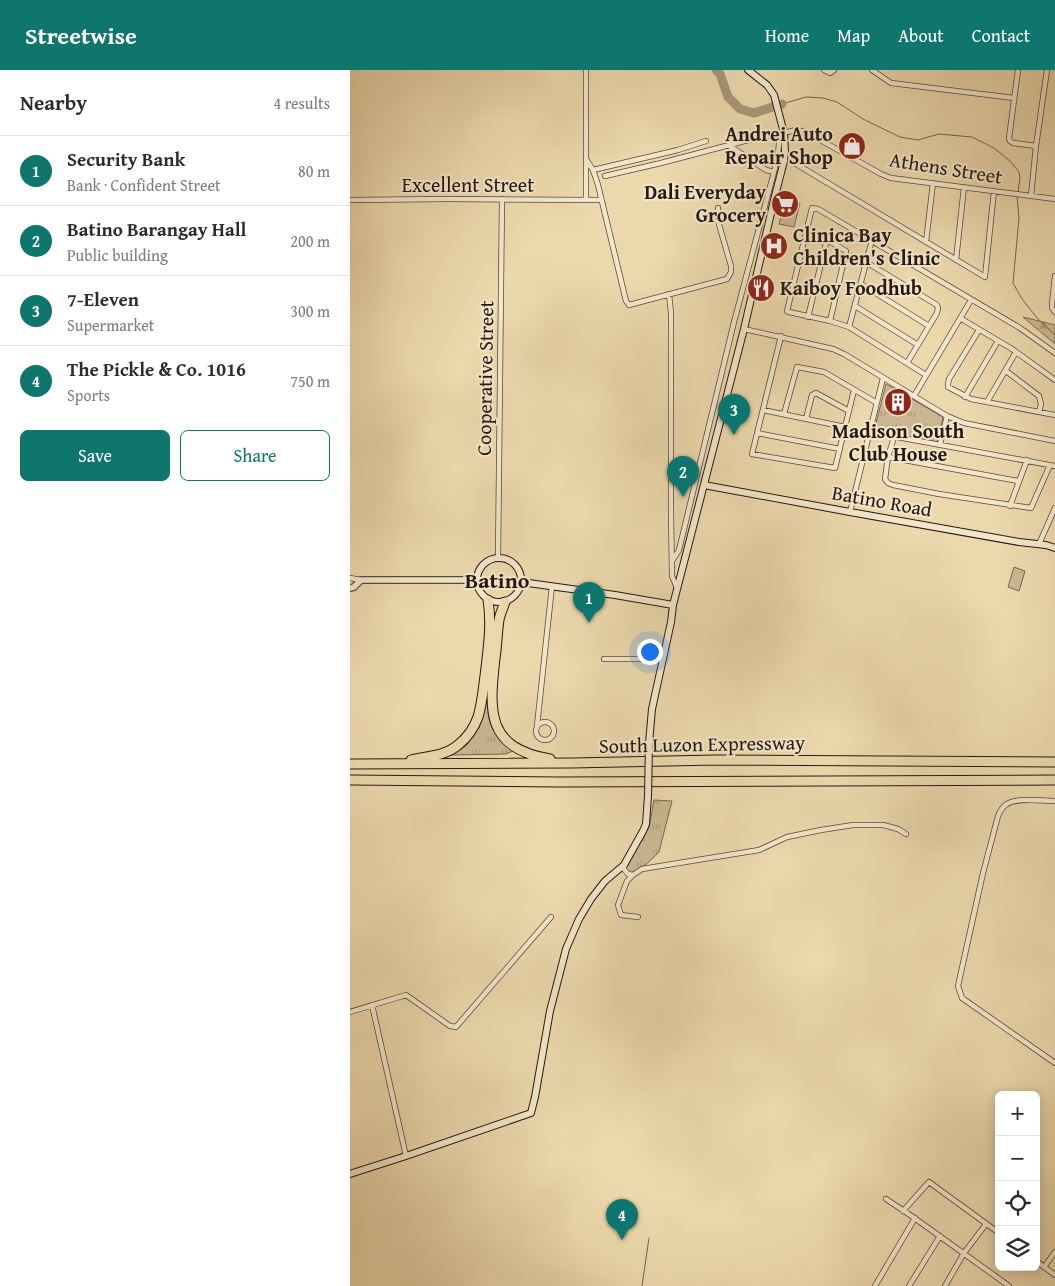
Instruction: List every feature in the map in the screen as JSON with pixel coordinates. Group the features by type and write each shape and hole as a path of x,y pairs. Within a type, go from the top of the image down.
{"highway":[{"path":"399,764 446,752 458,746 474,726 482,702 487,664 491,617 488,600"},
{"path":"505,602 499,619 492,685 493,712 497,726 504,738 518,750 534,756 572,764"},
{"name":"South Luzon Expressway","path":"350,764 572,764 716,760 1055,762"},
{"name":"South Luzon Expressway","path":"350,780 558,782 1055,780"}],"main road":[{"path":"350,1174 531,1113 550,1011 566,949 579,919 591,899 605,881 624,865 646,824 652,709 673,605 744,329 784,162 782,122 774,95 767,85 748,70"},
{"name":"Batino Road","path":"704,485 1055,548"},
{"path":"498,558 508,559 520,573 520,589 516,595 505,602 488,600 480,591 477,580 481,567 492,559 498,558"},
{"path":"521,582 673,605"}],"street":[{"path":"586,70 586,200"},
{"path":"824,70 830,73 834,70"},
{"path":"872,70 891,83 1014,98"},
{"path":"1018,70 1009,138 1013,143 1036,146"},
{"path":"1031,196 1046,70"},
{"name":"Athens Street","path":"605,176 797,130 804,131 886,176 1055,199"},
{"path":"672,561 679,550 734,322 774,172 782,133"},
{"path":"593,170 678,150 706,141"},
{"path":"728,145 766,170 774,172"},
{"path":"586,158 593,170 626,302 629,305 727,279 731,272 731,266 718,220 718,208"},
{"path":"791,161 985,277 994,191"},
{"path":"926,242 933,183"},
{"path":"956,260 964,187"},
{"name":"Cooperative Street","path":"498,558 502,199"},
{"name":"Excellent Street","path":"350,200 600,200"},
{"path":"926,374 849,328 787,311 812,208 818,209 872,240 1020,328 1055,353"},
{"path":"807,228 846,251 830,322"},
{"path":"808,316 827,239"},
{"path":"849,328 872,240"},
{"path":"866,262 937,305 937,313 907,363"},
{"path":"1055,276 1052,304 1055,312"},
{"path":"861,284 929,326"},
{"path":"669,294 671,313 672,576 677,588"},
{"path":"914,396 971,300"},
{"path":"855,306 918,344"},
{"path":"960,318 1016,352 1055,380"},
{"path":"744,329 834,349 947,416 964,423 1055,440"},
{"path":"979,330 949,380 948,387 971,399 1055,415"},
{"path":"781,336 752,454 835,468 854,390"},
{"path":"965,396 998,341"},
{"path":"986,402 1016,352"},
{"path":"784,414 797,367 824,372 876,403"},
{"path":"1006,371 1039,396 1041,404 1039,412"},
{"path":"850,512 883,378"},
{"path":"806,419 812,395 816,393 849,412"},
{"path":"763,410 845,427"},
{"path":"940,444 947,416"},
{"path":"870,432 1052,465 1031,508 939,494 889,484 885,479 888,457 894,437"},
{"path":"757,433 840,449"},
{"path":"888,457 1018,481"},
{"path":"1010,506 1027,460"},
{"path":"1039,544 1055,508"},
{"path":"350,578 361,580 477,580"},
{"path":"350,588 354,587 361,580"},
{"path":"537,726 543,722 549,722 554,727 553,736 548,740 542,740 537,737 536,731 552,586"},
{"path":"604,659 663,659"},
{"path":"1055,801 1009,802 1002,808 998,816 983,873 958,986 962,998 1055,1063"},
{"path":"638,917 621,915 618,905 627,881 633,874 642,869 759,850 787,837 853,825 883,825 898,829 906,834"},
{"path":"624,865 624,869 628,874 633,874"},
{"path":"350,1012 406,995 450,1026 456,1027 551,917"},
{"path":"372,1005 406,1156"},
{"path":"903,1211 928,1182 995,1230"},
{"path":"886,1200 915,1218 1009,1286"},
{"path":"875,1286 915,1218"},
{"path":"946,1286 964,1254 986,1224"},
{"path":"909,1286 940,1236"},
{"path":"1044,1266 1055,1252"},
{"path":"1040,1264 1055,1274"}],"green space":[{"path":"785,199 800,203 794,227 779,224"},
{"path":"1023,317 1055,325 1055,344"},
{"path":"886,384 943,417 938,442 877,431 875,427"},
{"path":"1014,567 1025,571 1019,591 1008,587"},
{"path":"488,705 491,726 502,741 513,751 506,754 451,755 466,746 475,731 484,707"},
{"path":"654,800 672,801 659,852 630,880 621,867 649,828"}],"waterway":[{"path":"716,70 720,74 728,97 740,109 754,113 782,104"},
{"path":"782,104 806,97 823,98 837,102 863,119 900,137 918,140 939,134 972,137 994,148 1010,161 1019,172 1018,192"},
{"path":"1017,196 1019,218 1013,283 1022,299 1038,319 1055,335"},
{"path":"642,1286 649,1238"}],"place":[{"name":"Andrei Auto Repair Shop","path":"852,146"},
{"name":"Dali Everyday Grocery","path":"785,204"},
{"name":"Clinica Bay Children's Clinic","path":"774,246"},
{"name":"Kaiboy Foodhub","path":"761,288"},
{"name":"Madison South Club House","path":"898,402"},
{"name":"7-Eleven","path":"734,435"},
{"name":"Batino Barangay Hall","path":"683,497"},
{"name":"Security Bank","path":"589,623"},
{"name":"The Pickle & Co. 1016","path":"622,1240"}],"district":[{"name":"Batino","path":"497,580"}]}
